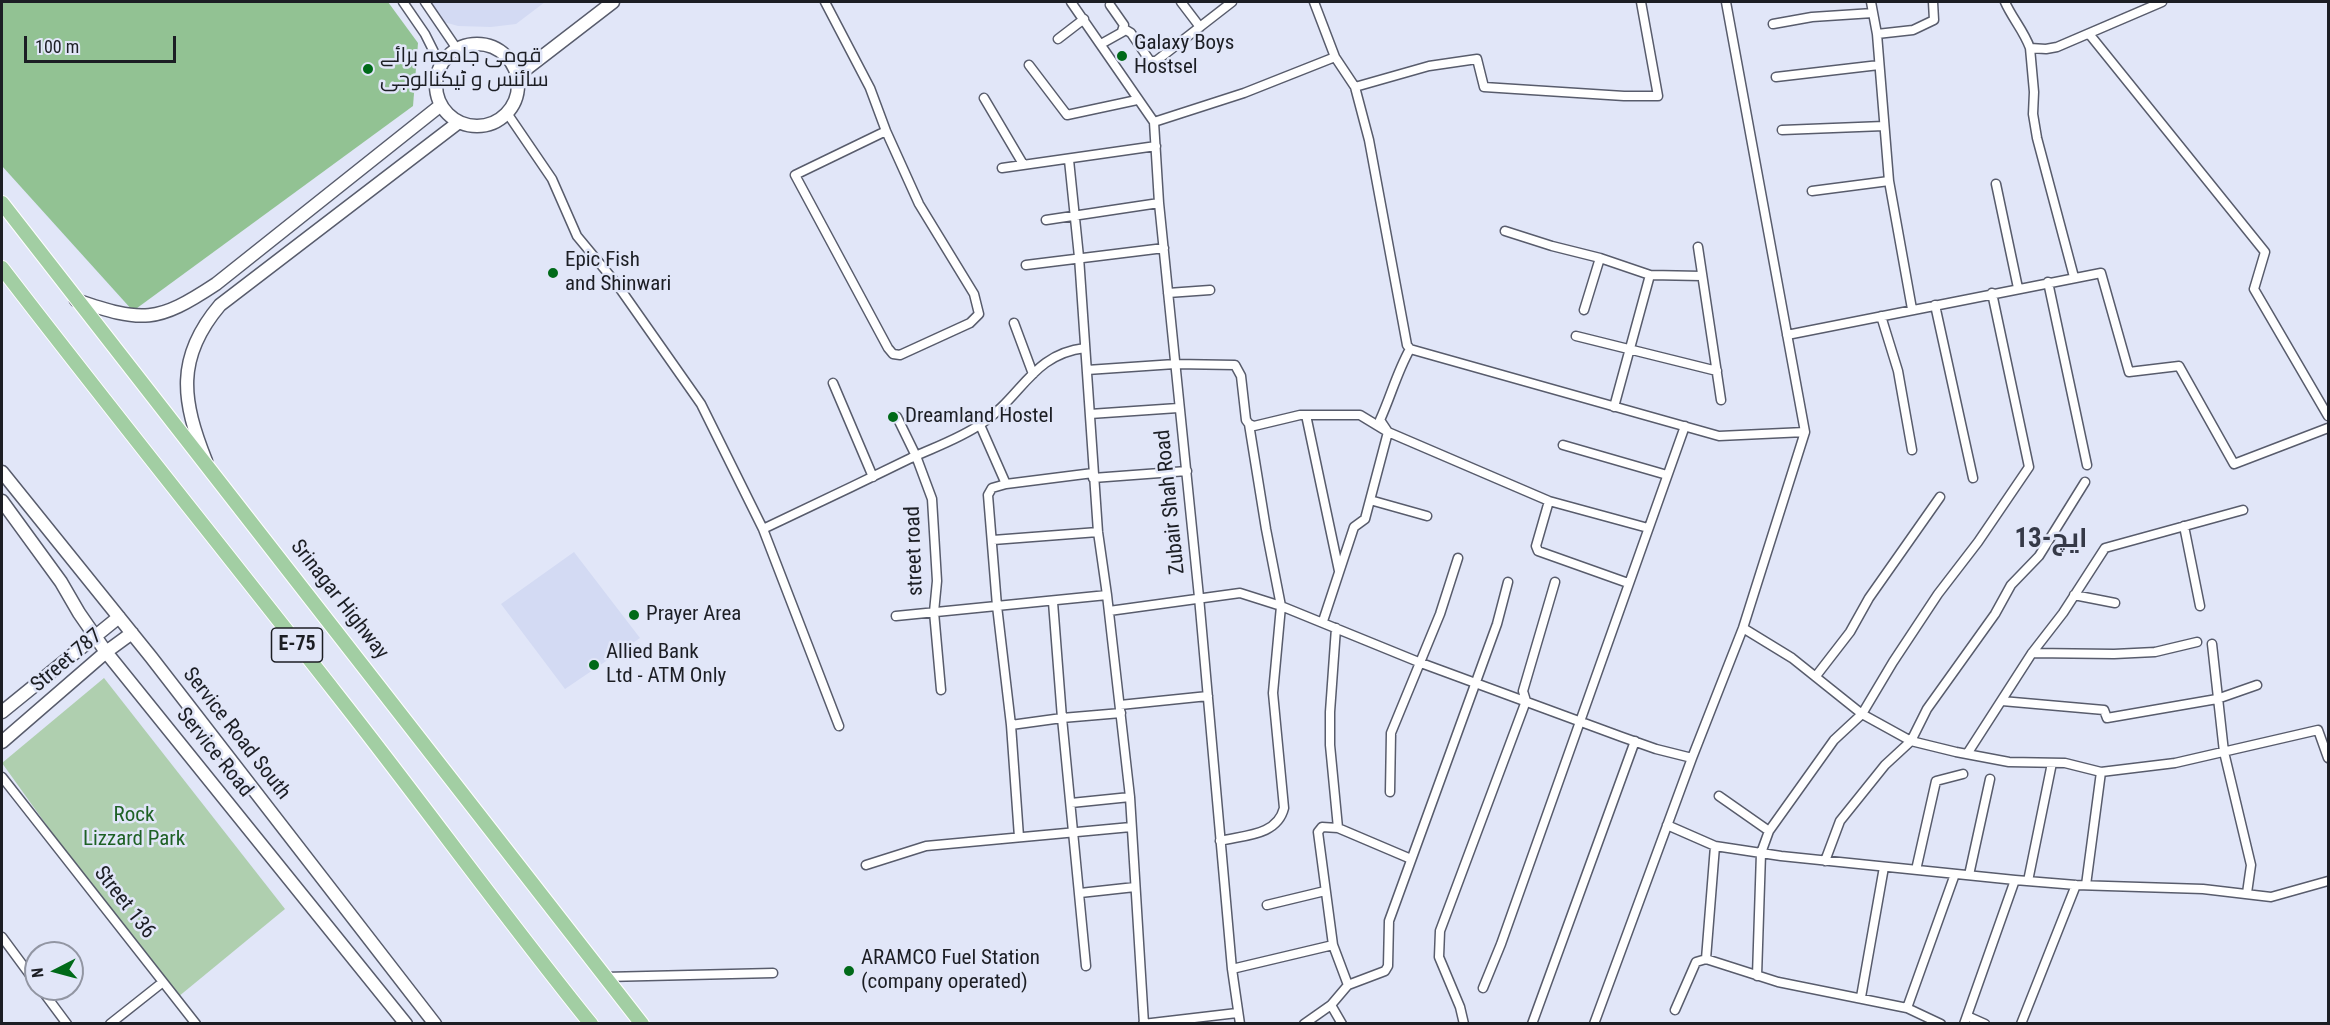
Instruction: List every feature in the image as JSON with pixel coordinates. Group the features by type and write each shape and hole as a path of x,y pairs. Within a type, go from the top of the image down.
{"highway":[{"name":"Srinagar Highway","path":"2,203 642,1023"},
{"name":"E-75","path":"2,268 159,471 336,693 530,948 591,1023"}],"main road":[{"path":"517,76 613,2"},
{"path":"477,44 496,49 504,54 512,64 517,76 518,89 514,102 507,113 497,121 472,126 459,122 441,105 436,79 441,66 457,49 477,44"},
{"path":"75,299 115,313 134,316 159,314 187,303 216,284 441,105"},
{"path":"209,468 193,423 186,385 197,338 208,320 220,305 459,122"},
{"name":"Service Road South","path":"2,472 132,633 435,1023"},
{"path":"4,509 18,494"},
{"name":"Service Road","path":"4,509 61,582 106,652 406,1023"},
{"name":"Street 787","path":"2,712 119,617"},
{"name":"Street 787","path":"2,742 106,652 132,633"}],"street":[{"path":"403,2 425,34 441,66"},
{"path":"424,2 457,49"},
{"path":"825,2 870,88 886,131 919,204 974,294 979,314 970,323 900,355 893,354 888,348 795,175 886,131"},
{"path":"1071,2 1154,122 1244,93 1335,57"},
{"path":"1181,2 1200,27"},
{"path":"1101,44 1126,30 1131,33 1150,61 1156,61 1232,2"},
{"path":"1314,2 1335,57 1355,87 1369,140 1407,345 1410,350 1719,436 1805,432"},
{"path":"1355,87 1429,66 1478,59 1484,87 1658,96 1641,2"},
{"path":"1594,1023 1692,758 1743,628 1805,432 1726,2"},
{"path":"1871,2 1877,34 1889,181 1912,309"},
{"path":"1877,34 1913,30 1934,20 1934,2"},
{"path":"2005,2 2010,15 2026,36 2030,48 2034,92 2033,114 2037,138 2074,277"},
{"path":"2030,48 2057,47 2162,2"},
{"path":"1110,5 1124,25 1122,31"},
{"path":"1773,24 1812,17 1872,13"},
{"path":"1058,39 1084,19"},
{"path":"2090,34 2265,252 2254,289 2328,416"},
{"path":"1029,65 1067,115 1137,100"},
{"path":"1776,76 1879,65"},
{"path":"984,98 1023,164"},
{"path":"507,113 552,179 577,236 616,283 701,404 763,529 839,726"},
{"name":"Zubair Shah Road","path":"1154,122 1178,408 1187,471 1232,969 1240,1023"},
{"path":"1782,130 1884,126"},
{"path":"1002,168 1156,146"},
{"path":"1069,160 1076,215 1098,532 1130,796 1144,1023 1237,1013"},
{"path":"1812,191 1889,181"},
{"path":"1996,184 2018,288"},
{"path":"1046,220 1159,203"},
{"path":"1505,231 1650,275 1702,276"},
{"path":"1698,247 1721,400"},
{"path":"1026,265 1164,248"},
{"path":"1584,310 1600,258"},
{"path":"1787,335 2101,273 2129,372 2179,366 2234,464 2328,428"},
{"path":"1614,407 1650,275"},
{"path":"2048,282 2073,408 2087,465"},
{"path":"1168,293 1210,290"},
{"path":"1757,976 1761,853 1769,831 1834,740 1862,714 1938,594 1978,542 2029,467 1992,293"},
{"path":"1935,305 1973,478"},
{"path":"1881,316 1898,371 1912,450"},
{"path":"1014,323 1033,374"},
{"path":"1576,336 1717,371"},
{"path":"763,529 916,456 947,444 980,425 998,411 1046,361 1064,351 1085,348"},
{"path":"1323,621 1354,527 1365,519 1388,432 1380,420 1401,366 1410,350"},
{"path":"1087,370 1175,364 1235,365 1240,376 1246,420 1249,424 1281,606 1273,693 1284,808 1281,819 1274,826 1264,831 1220,841"},
{"path":"833,383 873,477"},
{"path":"1090,414 1178,408"},
{"path":"1249,424 1254,426 1300,415 1360,415 1388,432 1549,501 1648,528"},
{"path":"1306,415 1339,571"},
{"name":"street road","path":"897,417 916,456 932,499 937,581 934,612 941,690"},
{"path":"980,425 1006,484"},
{"path":"1483,988 1685,426"},
{"path":"1563,446 1667,475"},
{"path":"1019,837 1011,725 997,606 988,495 992,488 1006,484 1093,475 1187,471"},
{"path":"1825,861 1840,821 1885,765 1911,741 1927,709 1995,614 2011,585 2039,556 2085,482"},
{"path":"1816,676 1850,632 1869,598 1940,497"},
{"path":"1370,500 1427,516"},
{"path":"1549,501 1536,546 1538,551 1628,583"},
{"path":"1968,754 2032,653 2105,548 2243,510"},
{"path":"2184,526 2200,606"},
{"path":"993,540 1098,532"},
{"path":"1390,792 1391,733 1440,614 1458,558"},
{"path":"1304,1023 1331,1005 1348,985 1385,971 1388,966 1389,921 1497,624 1508,582"},
{"path":"1464,1023 1439,957 1440,931 1526,701 1523,691 1555,582"},
{"path":"1109,611 1240,593 1323,621 1421,663 1635,741 1692,758"},
{"path":"896,615 1053,602 1107,595"},
{"path":"2074,595 2115,603"},
{"path":"1053,602 1086,966"},
{"path":"1336,628 1329,712 1338,828"},
{"path":"1743,628 1792,658 1862,714 1911,741 1968,754 2009,762 2065,763 2101,772 2175,763 2318,730 2328,758"},
{"path":"2032,653 2155,652 2197,642"},
{"path":"2212,644 2224,752 2251,865 2247,893"},
{"path":"2002,701 2104,710 2107,718 2217,699 2257,685"},
{"path":"1011,725 1208,696"},
{"path":"1532,1023 1635,741"},
{"path":"2028,881 2052,763"},
{"path":"2086,885 2101,772"},
{"path":"1916,870 1936,781 1964,774"},
{"name":"Street 136","path":"2,777 196,1023"},
{"path":"1969,876 1990,779"},
{"path":"1071,803 1130,796"},
{"path":"1719,796 1769,831"},
{"path":"1667,825 1715,846 1825,861 2015,880 2076,885 2203,889 2271,897 2328,881"},
{"path":"866,865 926,846 1131,827"},
{"path":"1348,985 1333,945 1324,891 1318,832 1322,827 1338,828 1411,859"},
{"path":"1706,959 1715,846"},
{"path":"1861,997 1884,867"},
{"path":"1907,1008 1955,874"},
{"path":"1985,1023 1966,1020 2015,880"},
{"path":"2021,1023 2076,885"},
{"path":"1080,893 1135,887"},
{"path":"1267,905 1324,891"},
{"path":"2,937 24,967"},
{"path":"1232,969 1333,945"},
{"path":"1675,1010 1696,962 1706,959 1757,976 1907,1008 1941,1023"},
{"path":"605,977 773,973"},
{"path":"110,1023 163,982"},
{"path":"50,1001 67,1023"},
{"path":"1331,1005 1342,1023"}],"shaded area":[{"name":"قومی جامعہ برائے سائنس و ٹیکنالوجی","path":"431,2 545,2 516,24 491,27 458,26 444,22"},
{"path":"574,552 640,638 565,689 501,604"}],"green space":[{"path":"2,2 388,2 418,43 413,106 133,311 2,166"},
{"name":"Rock Lizzard Park","path":"104,678 285,909 178,997 78,869 2,763"}],"place":[{"name":"Galaxy Boys Hostsel","path":"1122,56"},
{"name":"قومی جامعہ برائے سائنس و ٹیکنالوجی","path":"368,69"},
{"name":"Epic Fish and Shinwari","path":"553,273"},
{"name":"Dreamland Hostel","path":"893,417"},
{"name":"Prayer Area","path":"634,615"},
{"name":"Allied Bank Ltd - ATM Only","path":"594,665"},
{"name":"ARAMCO Fuel Station (company operated)","path":"849,971"}],"district":[{"name":"ایچ-13","path":"2051,540"}]}
